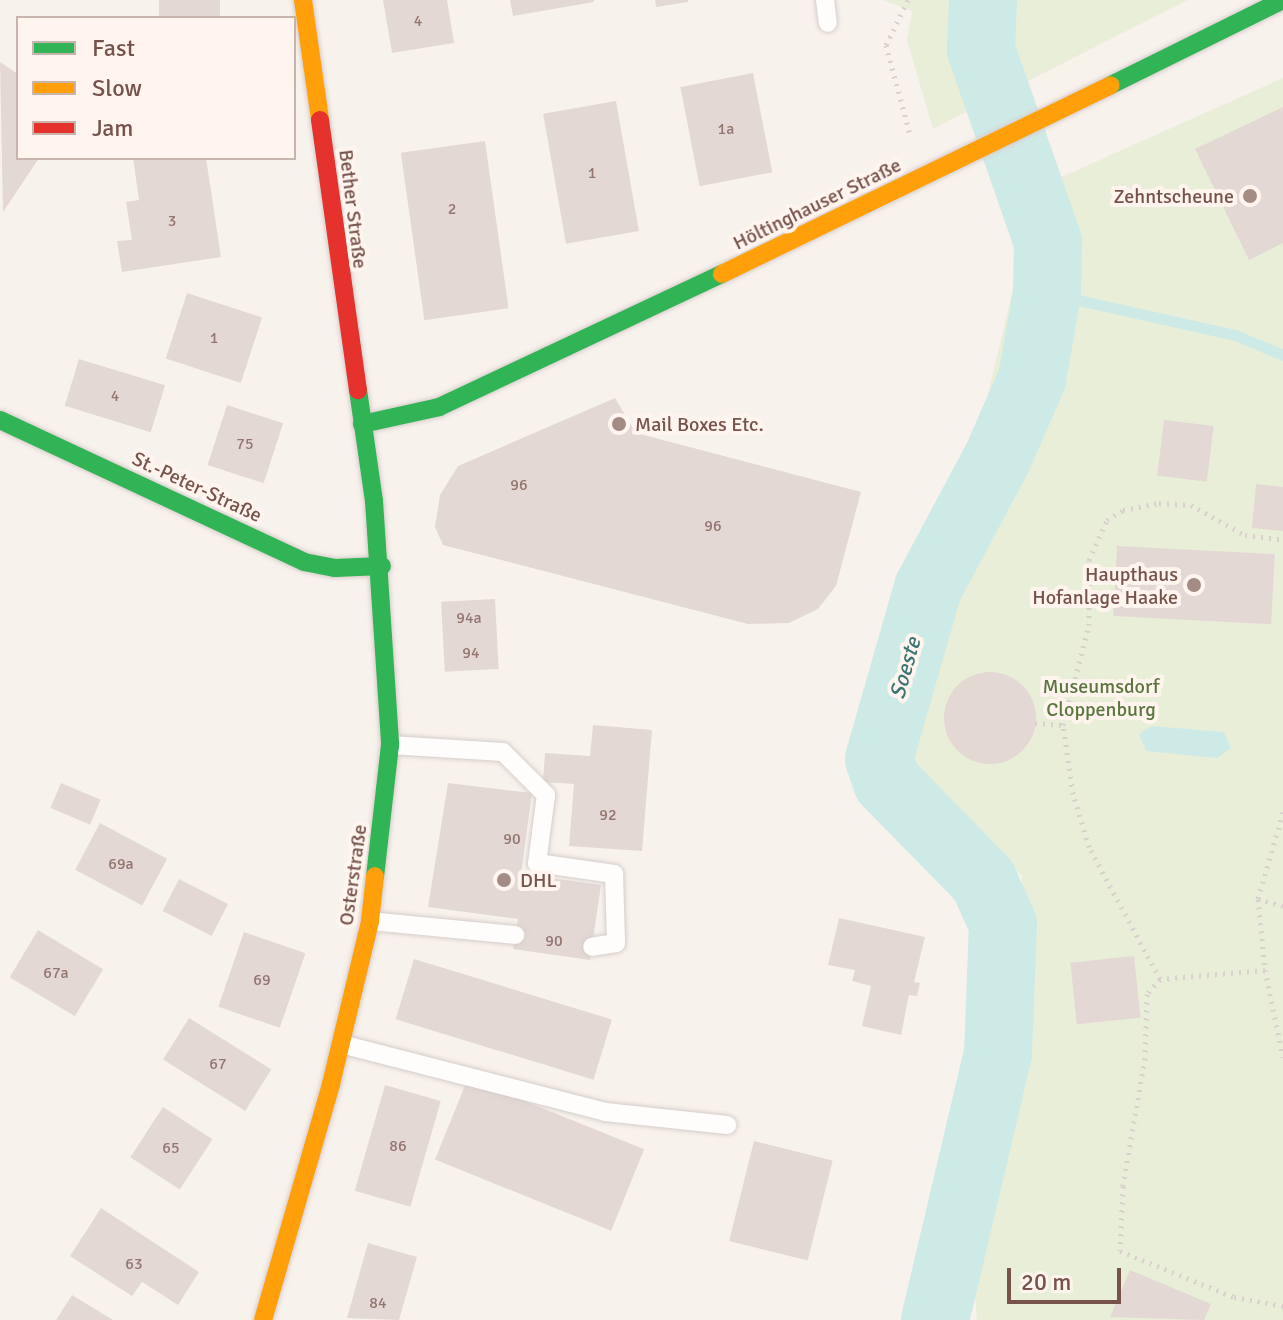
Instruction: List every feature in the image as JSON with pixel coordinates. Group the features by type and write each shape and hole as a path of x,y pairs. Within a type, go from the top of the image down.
{"street":[{"name":"Bether Straße","path":"303,0 362,424"},
{"name":"Höltinghauser Straße","path":"362,424 439,407 1034,124 1283,0"},
{"name":"St.-Peter-Straße","path":"0,420 304,562 335,568 382,566"},
{"name":"Osterstraße","path":"263,1320 341,1044 370,921 390,745 382,566 362,424"}],"lane":[{"path":"825,0 828,23"},
{"path":"390,745 503,752 546,795 537,863 614,874 616,943 592,947"},
{"path":"370,921 515,935"},
{"path":"341,1044 605,1112 727,1125"}],"path":[{"path":"908,0 886,45 911,140 928,175"},
{"path":"1160,979 1089,847 1073,794 1063,725 1089,625 1089,560 1107,520 1123,510 1159,503 1191,505 1245,535 1283,540"},
{"path":"1035,723 1063,725"},
{"path":"1283,816 1258,899 1265,970 1283,1057"},
{"path":"1258,899 1283,906"},
{"path":"1265,970 1160,979 1147,994 1145,1058 1123,1186 1120,1251 1234,1297 1283,1306"}],"green space":[{"path":"883,0 1188,0 933,129 907,40 912,11"},
{"name":"Museumsdorf Cloppenburg","path":"1283,78 1283,1320 977,1320 972,1259 1014,1082 1022,876 902,755 1037,188"}],"water":[{"path":"1152,726 1224,732 1231,748 1217,758 1146,751 1139,734"}],"building":[{"path":"159,0 220,0 220,16 159,16"},
{"path":"383,0 447,0 454,43 392,53"},
{"path":"510,0 594,0 594,2 513,16"},
{"path":"655,0 688,0 688,2 656,7"},
{"path":"0,62 16,73 16,160 38,160 3,212"},
{"path":"753,73 772,172 700,186 680,87"},
{"path":"616,101 639,231 566,244 543,114"},
{"name":"Zehntscheune","path":"1283,107 1283,243 1249,260 1195,149"},
{"path":"485,141 509,308 424,320 401,153"},
{"path":"133,160 206,160 221,257 122,272 117,241 132,240 126,202 139,200"},
{"path":"187,293 262,317 241,383 166,359"},
{"path":"79,359 165,385 151,432 65,406"},
{"path":"615,398 636,433 861,492 836,586 818,609 789,623 748,624 443,545 435,527 440,495 458,466"},
{"path":"227,405 283,423 264,483 208,465"},
{"path":"1164,420 1214,426 1207,482 1157,476"},
{"path":"1256,484 1283,487 1283,531 1252,528"},
{"name":"Haupthaus Hofanlage Haake","path":"1117,546 1275,554 1271,624 1113,616"},
{"path":"495,599 499,669 445,672 441,602"},
{"path":"990,672 1008,676 1022,686 1032,700 1036,718 1032,736 1022,750 1008,760 990,764 972,760 958,750 948,736 944,718 948,700 958,686 972,676"},
{"path":"593,725 652,730 642,851 569,846 574,784 543,782 545,753 590,756"},
{"path":"61,783 101,800 90,825 50,808"},
{"path":"448,783 532,793 521,874 601,885 590,960 513,949 518,919 428,907"},
{"path":"100,823 167,859 142,905 75,870"},
{"path":"179,879 228,904 212,936 163,911"},
{"path":"839,918 925,937 914,982 920,983 917,996 909,995 901,1035 862,1026 871,986 852,981 855,970 828,965"},
{"path":"38,930 103,969 75,1016 10,977"},
{"path":"244,932 305,953 280,1028 218,1007"},
{"path":"1134,956 1140,1018 1077,1024 1070,963"},
{"path":"414,959 612,1020 594,1080 396,1019"},
{"path":"189,1018 271,1069 245,1111 163,1060"},
{"path":"468,1078 644,1149 611,1231 435,1160"},
{"path":"385,1085 441,1101 410,1207 355,1191"},
{"path":"163,1107 212,1139 180,1189 130,1157"},
{"path":"754,1141 833,1161 808,1261 729,1241"},
{"path":"101,1208 199,1272 178,1305 142,1282 132,1296 70,1256"},
{"path":"368,1243 417,1257 399,1320 347,1318"},
{"path":"1130,1270 1211,1304 1204,1320 1110,1317"},
{"path":"72,1295 113,1320 56,1320"}],"waterway":[{"name":"Soeste","path":"935,1320 998,1053 1003,924 983,880 887,782 879,759 928,588 997,459 1032,379 1047,293 1048,242 981,50 983,0"},
{"path":"1047,293 1235,335 1283,355"}],"traffic: fast":[{"path":"1111,85 1283,0"},
{"path":"362,424 439,407 722,274"},
{"path":"358,390 374,501 390,745 375,876"},
{"path":"0,420 304,562 335,568 382,566"}],"traffic: slow":[{"path":"303,0 320,120"},
{"path":"722,274 1111,85"},
{"path":"263,1320 331,1084 370,921 375,876"}],"traffic: jam":[{"path":"320,120 358,390"}],"place":[{"name":"Zehntscheune","path":"1250,196"},
{"name":"Mail Boxes Etc.","path":"619,424"},
{"name":"Haupthaus Hofanlage Haake","path":"1194,585"},
{"name":"DHL","path":"504,880"}]}
